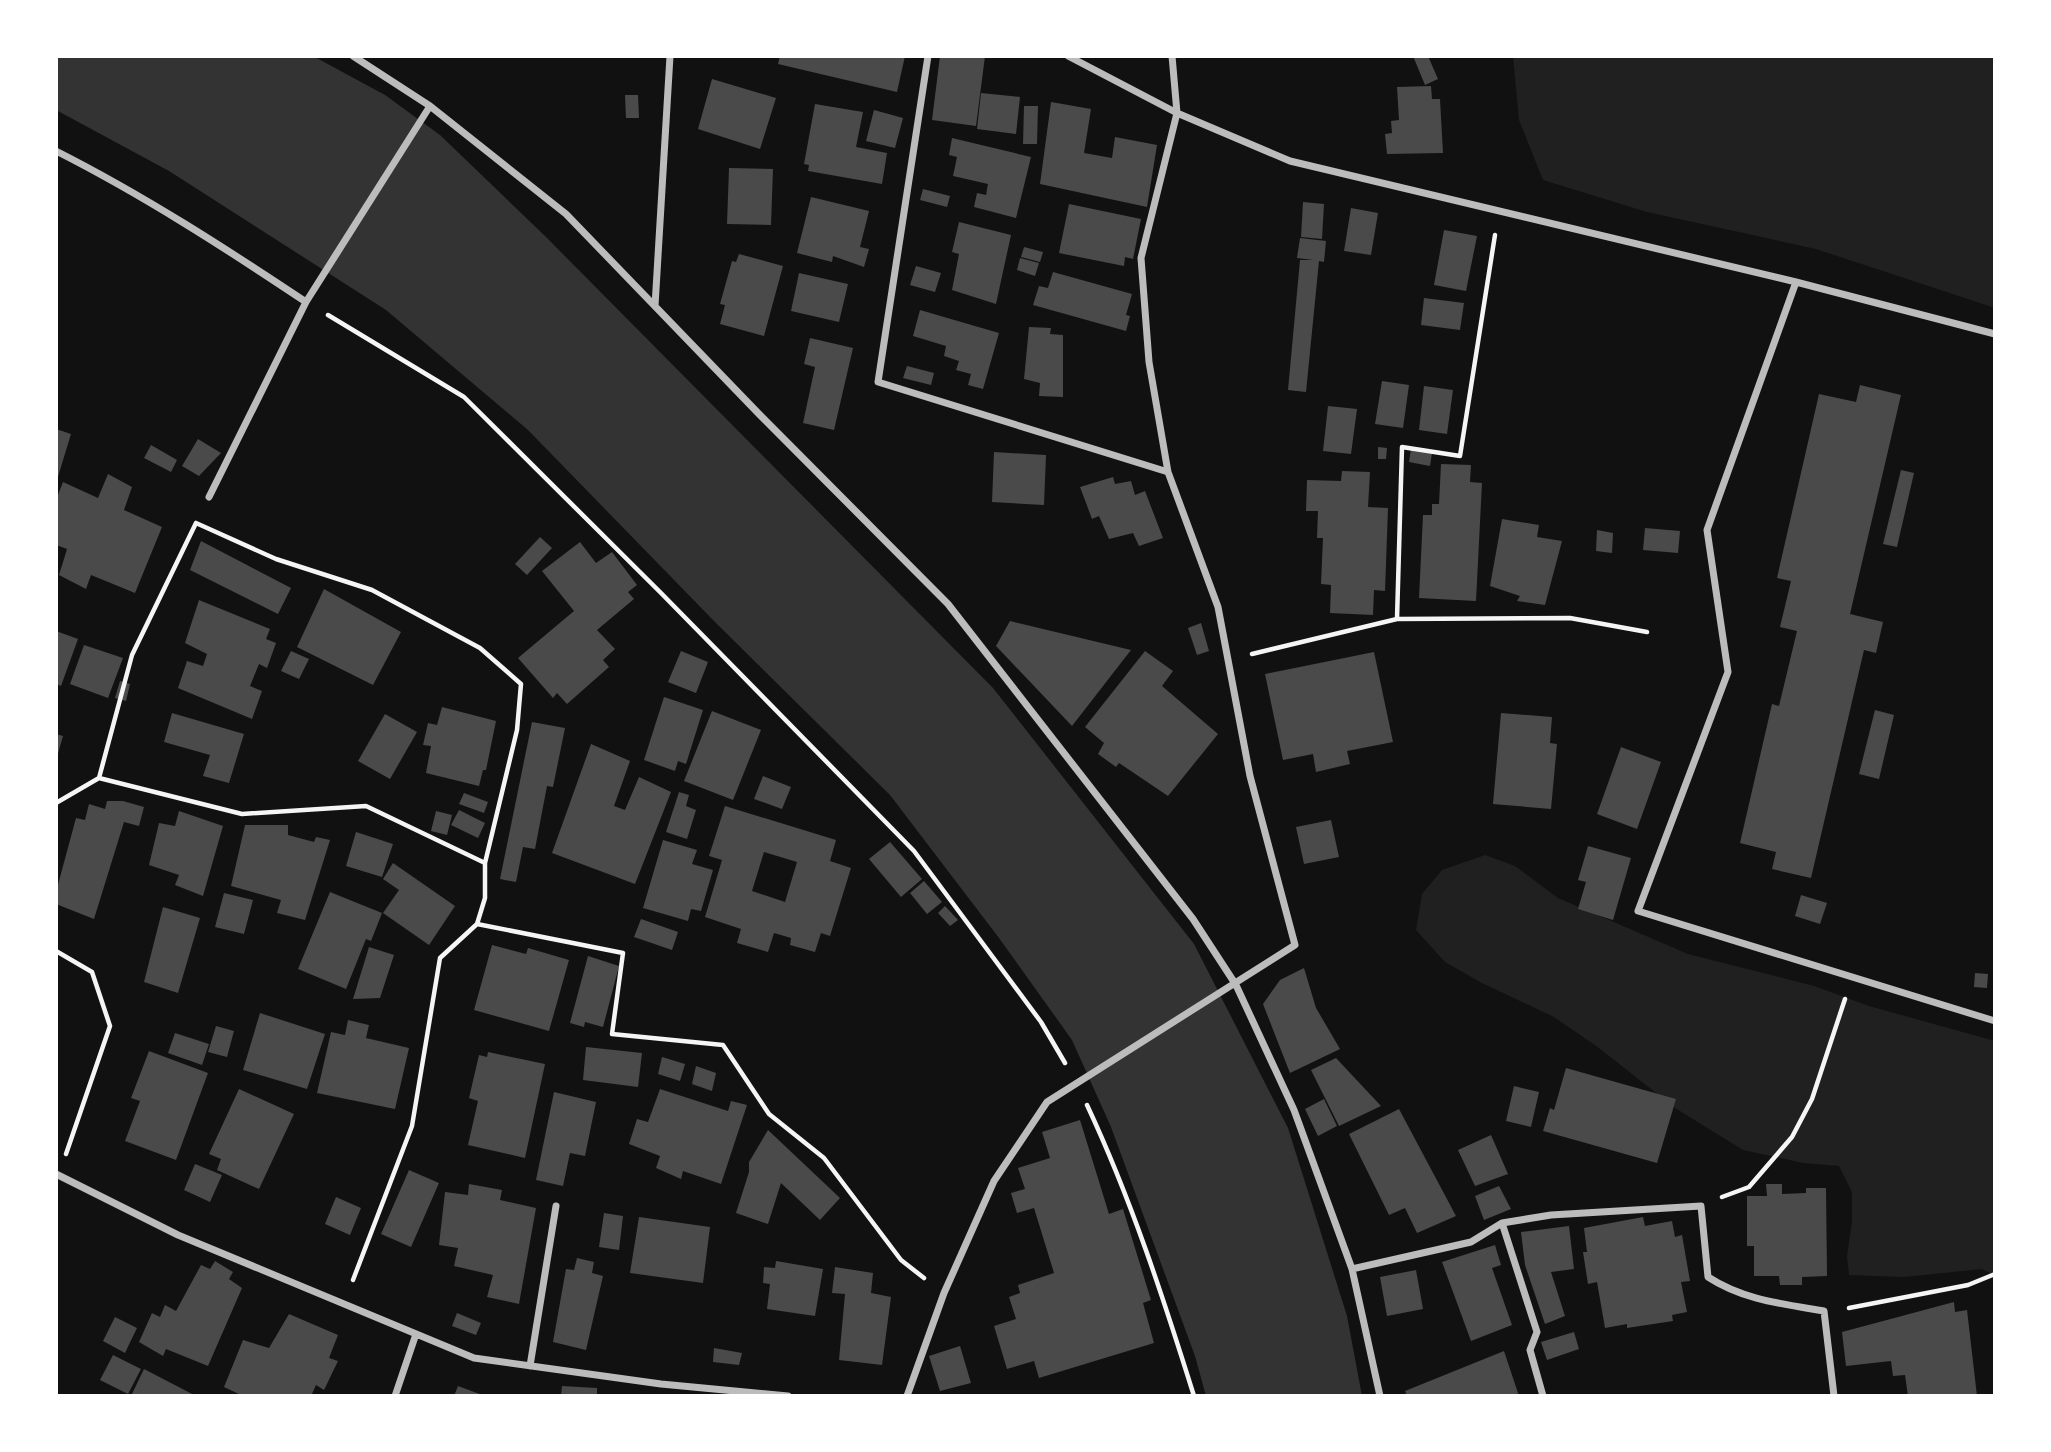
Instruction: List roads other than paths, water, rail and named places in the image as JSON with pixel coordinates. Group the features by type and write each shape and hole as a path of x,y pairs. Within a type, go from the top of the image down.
{"street":[{"path":"353,56 430,106 566,214 948,604 1193,919 1236,985 1294,1110 1352,1269 1380,1396"},
{"path":"654,306 670,56"},
{"path":"928,56 878,382 1168,472"},
{"path":"1068,56 1177,113 1290,161 1796,282 1995,334"},
{"path":"907,1396 944,1293 994,1181 1047,1102 1236,985 1295,945 1250,776 1217,607 1168,472 1149,362 1141,258 1177,113 1172,56"},
{"path":"209,497 306,302 430,106"},
{"path":"56,152 99,173 229,251 306,302"},
{"path":"1796,282 1707,530 1728,672 1639,911 1995,1021"},
{"path":"57,1176 178,1235 474,1359 661,1384 788,1396"},
{"path":"530,1366 556,1206"},
{"path":"1352,1269 1471,1242 1502,1223 1550,1215 1701,1206 1708,1278 1727,1289 1761,1301 1824,1311 1834,1396"},
{"path":"1502,1223 1537,1332 1530,1350 1543,1396"},
{"path":"395,1396 416,1334"}]}
